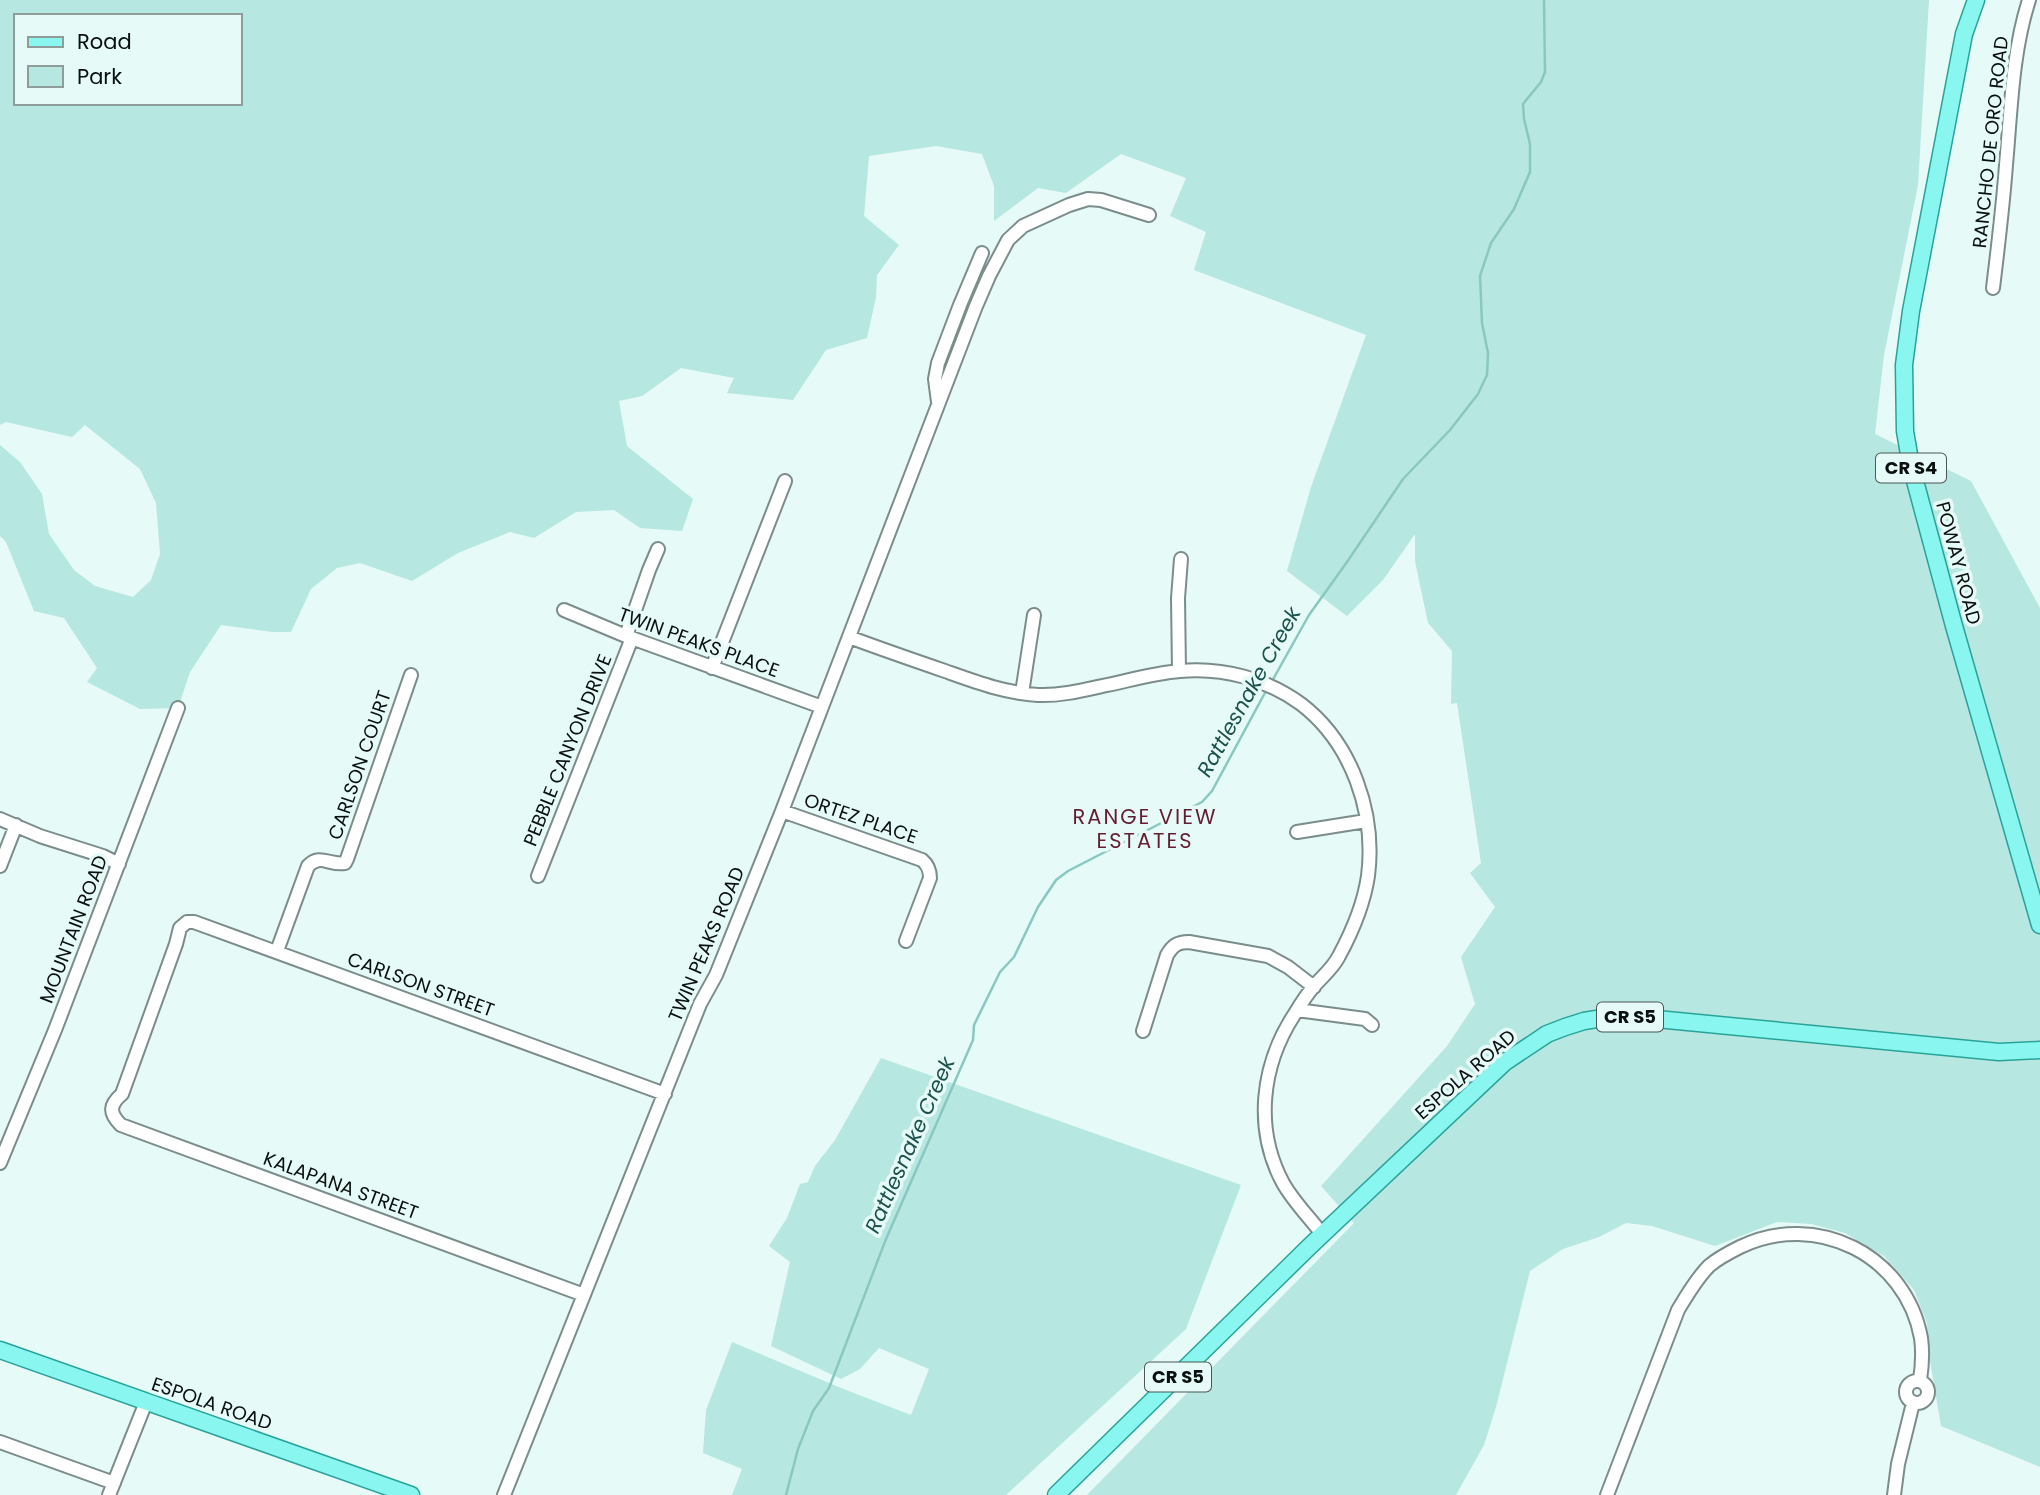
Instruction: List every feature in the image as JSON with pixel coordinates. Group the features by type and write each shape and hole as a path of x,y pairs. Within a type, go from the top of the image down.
{"main road":[{"name":"POWAY ROAD","path":"1976,0 1964,34 1910,310 1904,365 1905,431 1910,466 2040,925"},
{"name":"ESPOLA ROAD","path":"1056,1495 1322,1234 1504,1062 1548,1034 1584,1021 1618,1017 1653,1018 1999,1052 2040,1050"},
{"name":"ESPOLA ROAD","path":"0,1350 411,1495"}],"street":[{"name":"RANCHO DE ORO ROAD","path":"1993,288 2007,164 2012,83 2023,18 2029,0"},
{"name":"TWIN PEAKS ROAD","path":"504,1495 700,1004 716,975 782,811 989,275 1008,240 1023,226 1088,199 1101,200 1149,215"},
{"name":"TWIN PEAKS ROAD","path":"938,406 936,379 939,363 982,253"},
{"path":"712,668 785,481"},
{"name":"PEBBLE CANYON DRIVE","path":"538,877 629,637 658,549"},
{"path":"1179,671 1178,598 1181,559"},
{"name":"TWIN PEAKS PLACE","path":"564,610 629,637 822,707"},
{"path":"1022,694 1034,615"},
{"path":"849,637 991,687 1022,694 1058,695 1179,671 1208,671 1241,676 1275,688 1310,711 1335,738 1348,759 1360,790 1366,821 1368,874 1360,908 1339,957 1297,1010 1281,1038 1267,1079 1264,1105 1265,1130 1284,1184 1322,1234"},
{"name":"CARLSON COURT","path":"277,951 313,860 321,858 338,864 345,863 347,859 411,675"},
{"name":"MOUNTAIN ROAD","path":"0,1163 55,1031 178,708"},
{"name":"ORTEZ PLACE","path":"782,811 927,864 930,878 906,941"},
{"path":"0,819 40,836 103,856 118,864"},
{"path":"1297,832 1366,821"},
{"path":"0,866 16,825"},
{"name":"CARLSON STREET","path":"122,1094 180,928 187,922 194,922 277,951 665,1094"},
{"path":"1143,1031 1167,955 1172,947 1180,942 1268,956 1289,967 1314,987"},
{"path":"1297,1010 1365,1019 1372,1025"},
{"name":"KALAPANA STREET","path":"122,1094 114,1100 111,1108 113,1118 121,1125 584,1295"},
{"path":"1606,1495 1678,1310 1695,1282 1710,1265 1755,1240 1780,1234 1810,1233 1863,1251 1901,1288 1913,1312 1921,1338 1922,1363 1920,1381 1911,1382 1906,1389 1906,1397 1913,1403 1898,1464 1894,1495"},
{"path":"0,1442 112,1489 146,1402"}],"green space":[{"path":"0,0 1929,0 1918,185 1884,355 1875,434 1971,481 2040,608 2040,1467 1941,1426 1929,1355 1927,1323 1914,1290 1884,1256 1845,1233 1811,1224 1777,1222 1715,1246 1652,1226 1626,1223 1599,1237 1563,1249 1530,1271 1484,1445 1456,1495 1087,1495 1354,1223 1321,1186 1447,1046 1475,1004 1461,957 1495,907 1470,873 1481,863 1457,703 1451,704 1452,651 1428,623 1415,561 1415,534 1383,580 1347,616 1287,571 1311,487 1366,335 1194,270 1206,232 1170,216 1186,178 1121,154 1066,193 1038,188 994,221 994,186 982,154 936,146 869,156 864,216 899,245 877,275 876,297 867,338 826,350 793,400 727,393 734,378 681,368 642,396 619,401 627,446 693,499 682,531 640,528 614,510 576,512 534,538 510,532 458,553 412,581 360,563 337,568 311,589 291,632 221,625 190,672 178,708 140,709 87,682 97,668 64,618 34,611 6,542 0,536 0,445 20,462 42,494 49,534 74,570 95,586 133,597 151,580 160,554 156,503 140,469 85,425 72,437 6,422 0,425"},
{"path":"881,1058 1241,1185 1186,1329 1006,1495 732,1495 742,1469 703,1453 706,1410 732,1342 911,1415 929,1369 879,1348 860,1369 841,1379 771,1346 790,1262 769,1246 787,1218 800,1184 808,1182 815,1166 835,1140"}],"waterway":[{"name":"Rattlesnake Creek","path":"1271,683 1309,615 1403,479 1450,430 1478,394 1487,375 1488,353 1482,323 1480,276 1491,243 1514,209 1530,172 1530,144 1523,104 1541,82 1545,72 1544,0"},
{"name":"Rattlesnake Creek","path":"786,1495 798,1449 813,1411 829,1388 886,1239 973,1040 974,1025 1000,972 1014,957 1038,907 1056,880 1068,871 1202,802 1212,791 1267,689"}],"district":[{"name":"RANGE VIEW ESTATES","path":"1145,829"}]}
